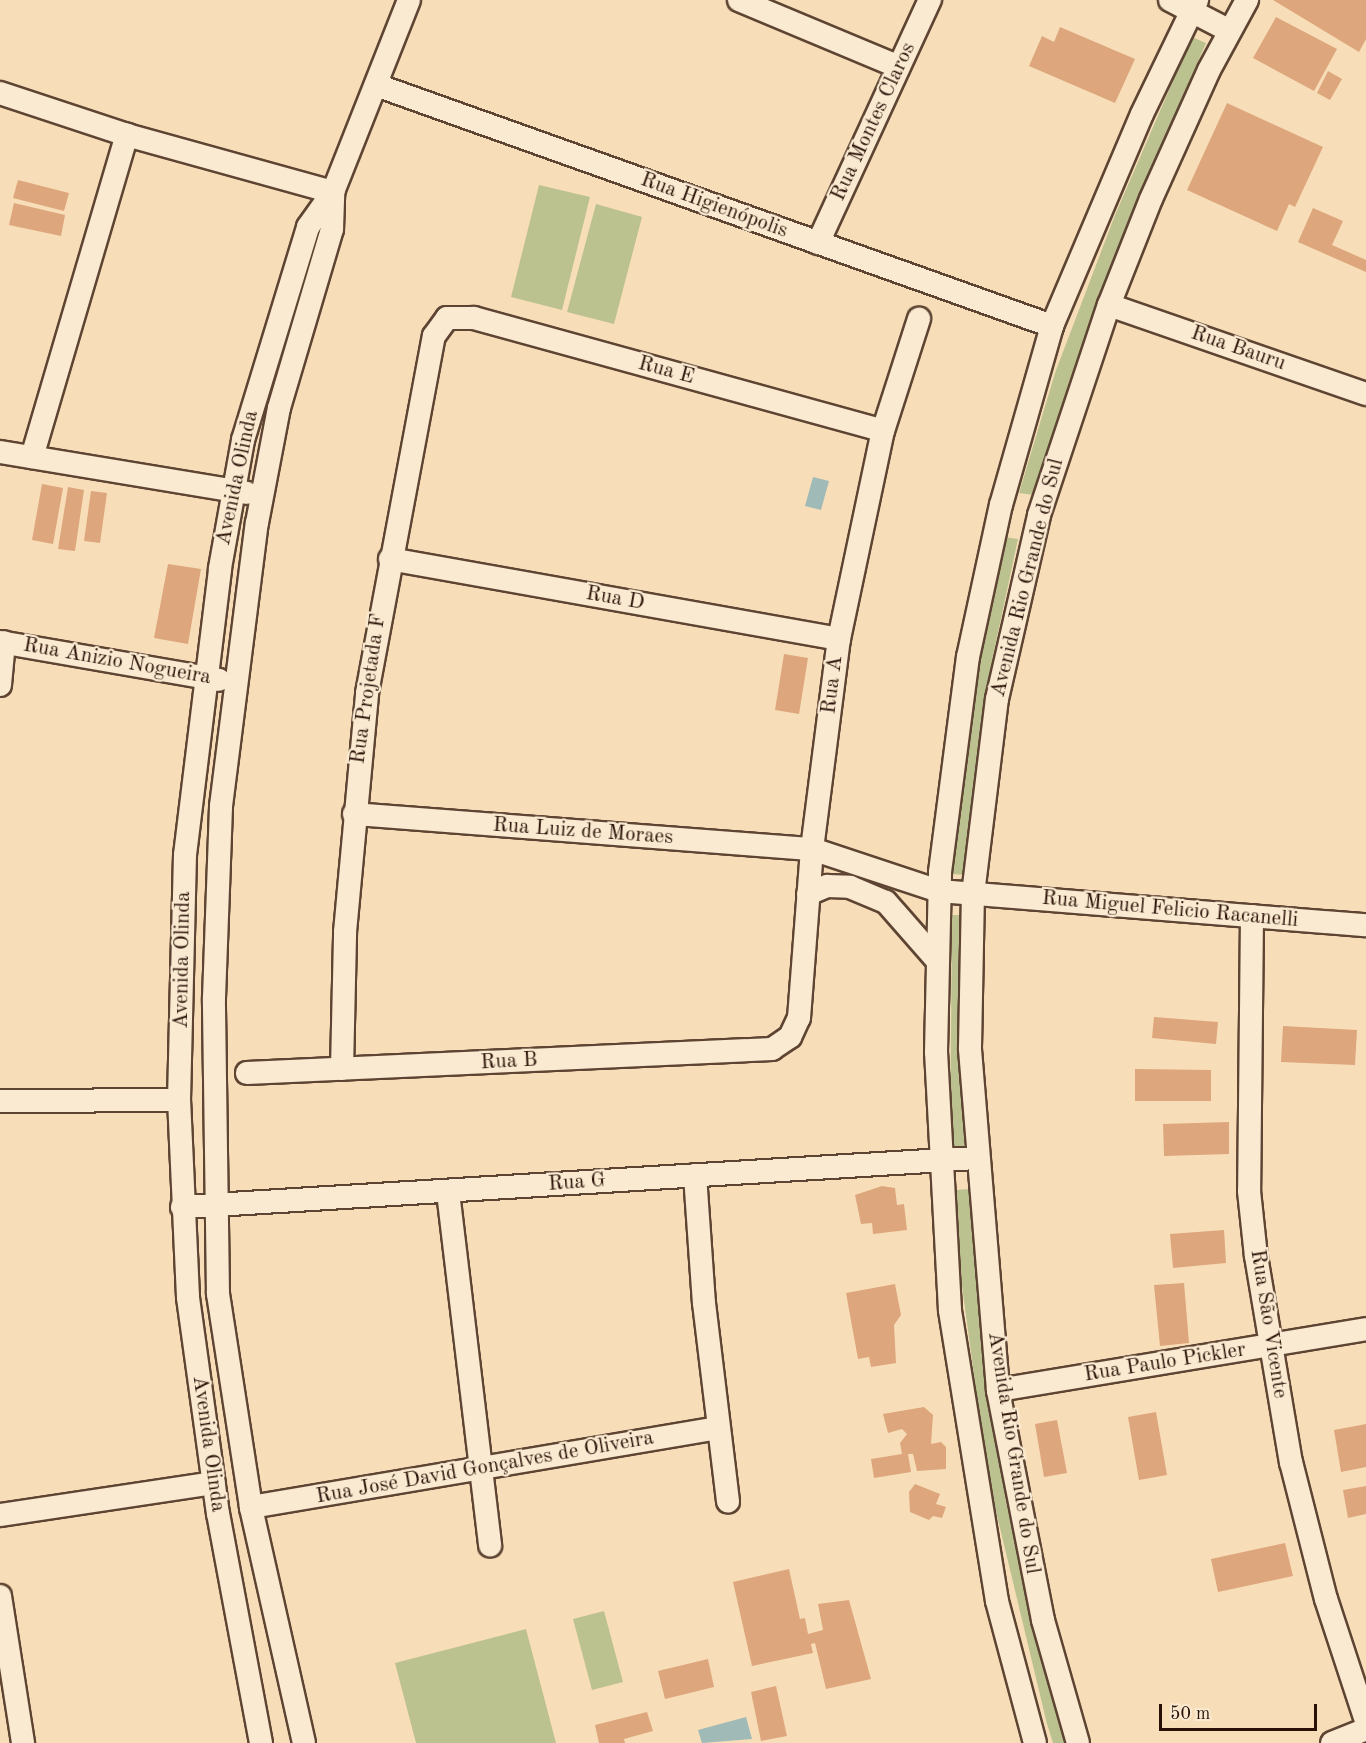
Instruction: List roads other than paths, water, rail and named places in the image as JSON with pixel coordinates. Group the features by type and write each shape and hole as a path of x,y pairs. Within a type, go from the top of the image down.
{"street":[{"name":"Avenida Olinda","path":"261,1743 214,1483 188,1297 182,1207 180,1100 185,855 205,678 232,490 308,227 333,192 409,0"},
{"path":"739,0 899,67"},
{"name":"Rua Montes Claros","path":"818,243 930,0"},
{"name":"Avenida Rio Grande do Sul","path":"1078,1743 1043,1620 998,1390 977,1158 970,1048 974,894 997,699 1039,515 1109,305 1183,125 1228,30 1247,0"},
{"path":"1186,3 1228,30"},
{"name":"Avenida Rio Grande do Sul","path":"1035,1743 997,1601 950,1310 940,1160 935,958 939,891 968,657 1001,506 1052,326 1186,3"},
{"name":"Rua Higienópolis","path":"376,85 1052,326"},
{"path":"0,93 127,135 333,192"},
{"path":"32,457 127,135"},
{"name":"Avenida Olinda","path":"304,1743 251,1507 218,1294 215,1206 214,998 217,857 235,682 261,496 279,408 332,229 333,192"},
{"name":"Rua Bauru","path":"1109,305 1366,394"},
{"name":"Rua E","path":"447,318 474,318 883,431"},
{"name":"Rua Projetada F","path":"342,1070 345,932 354,814 367,693 390,559 434,336 447,318"},
{"name":"Rua A","path":"772,1049 790,1037 799,1018 812,849 839,639 883,431 919,319"},
{"path":"0,452 261,496"},
{"path":"1001,506 1039,515"},
{"name":"Rua D","path":"390,559 839,639"},
{"path":"0,685 2,642"},
{"name":"Rua Anizio Nogueira","path":"2,642 235,682"},
{"name":"Rua Luiz de Moraes","path":"354,814 812,849 907,884"},
{"path":"900,915 907,884"},
{"name":"Rua Miguel Felicio Racanelli","path":"907,884 939,891 1366,926"},
{"path":"808,894 827,886 850,887 886,902 900,915 935,958"},
{"name":"Rua São Vicente","path":"1252,916 1248,1191 1271,1345 1309,1534 1366,1720"},
{"path":"183,999 214,998"},
{"name":"Rua B","path":"247,1073 772,1049"},
{"path":"0,1101 180,1100"},
{"path":"940,1160 977,1158"},
{"name":"Rua G","path":"182,1207 940,1160"},
{"path":"695,1175 718,1428 728,1502"},
{"path":"448,1192 490,1546"},
{"name":"Rua Paulo Pickler","path":"998,1390 1366,1329"},
{"name":"Rua José David Gonçalves de Oliveira","path":"251,1507 718,1428"},
{"path":"0,1515 214,1483"},
{"path":"0,1596 24,1743"},
{"path":"241,1632 276,1623"},
{"path":"1332,1743 1366,1729"}],"water":[{"path":"813,477 829,481 821,510 805,506"},
{"path":"746,1717 752,1739 702,1743 698,1730"}]}
